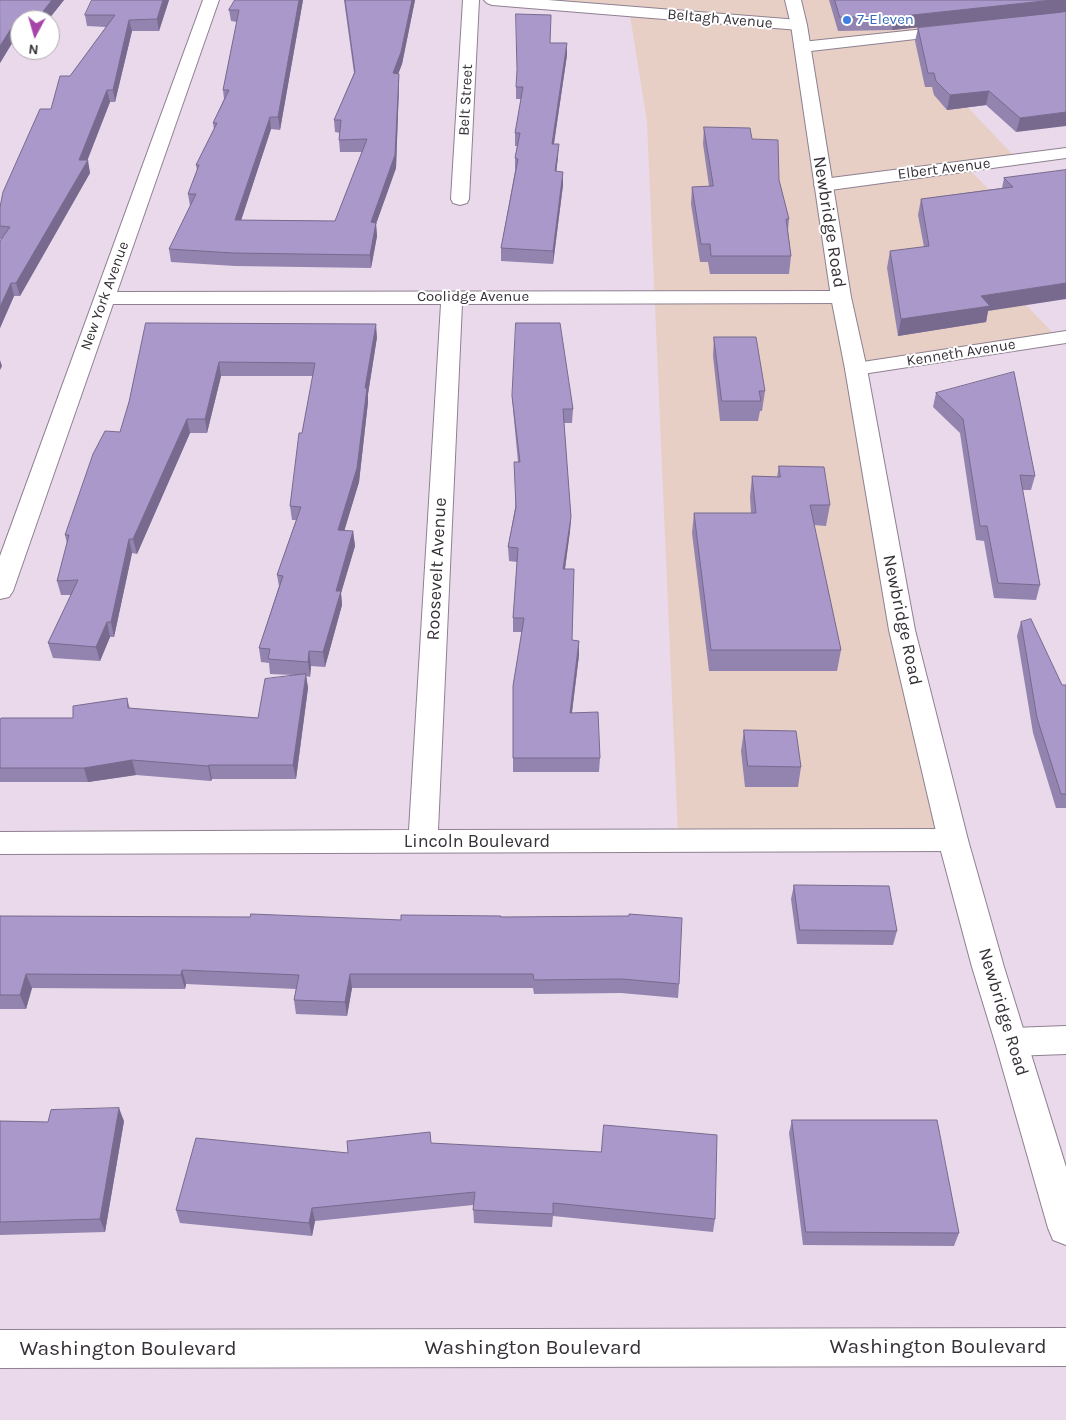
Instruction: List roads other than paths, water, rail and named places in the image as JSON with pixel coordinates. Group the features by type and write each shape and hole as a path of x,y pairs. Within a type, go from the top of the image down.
{"street":[{"name":"New York Avenue","path":"0,592 211,0"},
{"name":"Belt Street","path":"460,199 471,0"},
{"name":"Beltagh Avenue","path":"492,0 800,36 968,29"},
{"name":"Newbridge Road","path":"793,0 841,297 856,369 902,630 953,840 988,967 1012,1042 1066,1228"},
{"name":"Elbert Avenue","path":"823,185 1066,153"},
{"name":"Roosevelt Avenue","path":"423,842 452,297"},
{"name":"Coolidge Avenue","path":"104,298 841,297"},
{"name":"Kenneth Avenue","path":"856,369 1066,337"},
{"name":"Lincoln Boulevard","path":"0,843 953,840"},
{"path":"1012,1042 1066,1040"},
{"name":"Washington Boulevard","path":"0,1349 1066,1347"}],"place":[{"name":"7-Eleven","path":"847,20"}]}
